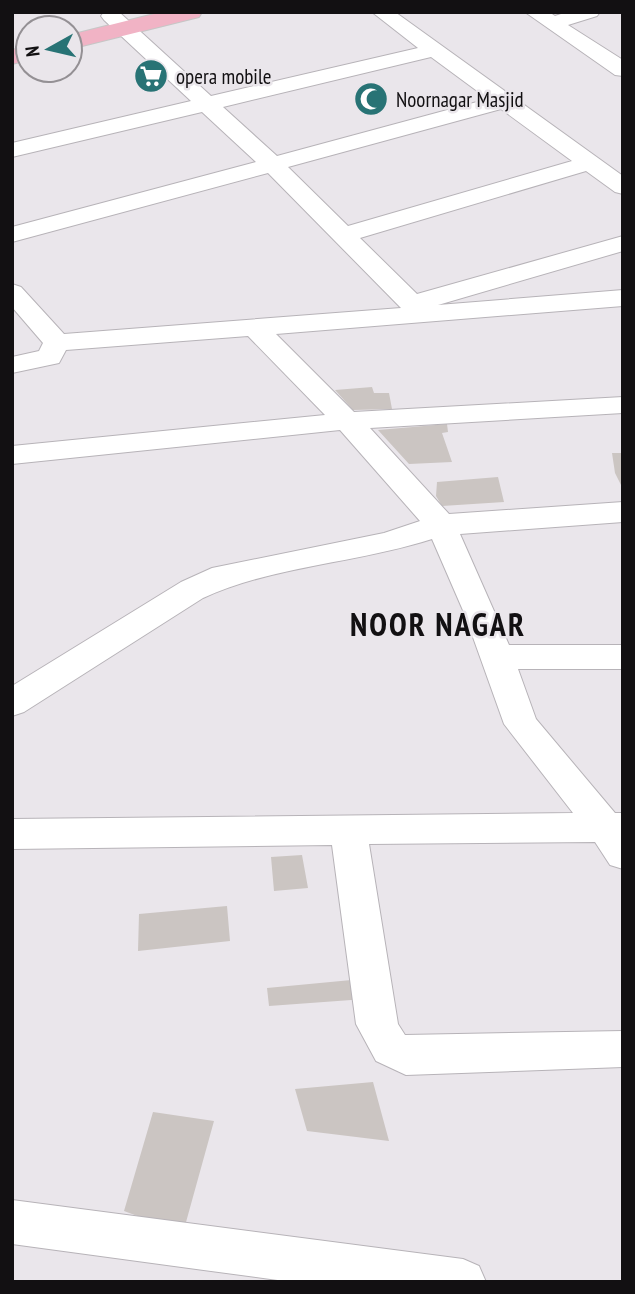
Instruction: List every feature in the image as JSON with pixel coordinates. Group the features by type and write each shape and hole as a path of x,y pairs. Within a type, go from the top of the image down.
{"main road":[{"path":"84,24 191,12"},
{"path":"84,36 120,19"}],"street":[{"path":"382,12 623,187"},
{"path":"543,18 590,12"},
{"path":"543,18 623,70"},
{"path":"120,19 206,105 271,163 417,309"},
{"path":"12,150 434,50"},
{"path":"12,235 505,101"},
{"path":"344,235 590,163"},
{"path":"417,309 623,243"},
{"path":"12,292 44,324 57,343"},
{"path":"57,343 255,328 417,309 623,298"},
{"path":"255,328 347,421 441,525 481,614 521,724 617,836"},
{"path":"12,365 49,357 57,343"},
{"path":"12,455 347,421 623,405"},
{"path":"12,703 192,590 223,576 388,542 441,525 623,512"},
{"path":"497,657 623,657"},
{"path":"12,834 349,832 617,836"},
{"path":"349,832 377,1024 383,1042 394,1053 406,1056 623,1049"},
{"path":"12,1222 463,1282"}],"building":[{"path":"372,387 374,393 389,393 392,409 353,410 335,390"},
{"path":"447,424 448,432 442,433 452,462 409,464 378,430"},
{"path":"612,453 623,453 623,489 615,473"},
{"path":"498,477 504,502 442,506 436,496 437,482"},
{"path":"302,855 308,888 274,891 271,857"},
{"path":"227,906 230,941 138,951 139,914"},
{"path":"362,979 365,999 269,1006 267,988"},
{"path":"373,1082 389,1141 307,1131 295,1089"},
{"path":"153,1112 214,1121 183,1233 124,1211"}],"place":[{"name":"opera mobile","path":"151,76"},
{"name":"Noornagar Masjid","path":"371,99"}],"district":[{"name":"NOOR NAGAR","path":"438,624"}]}
